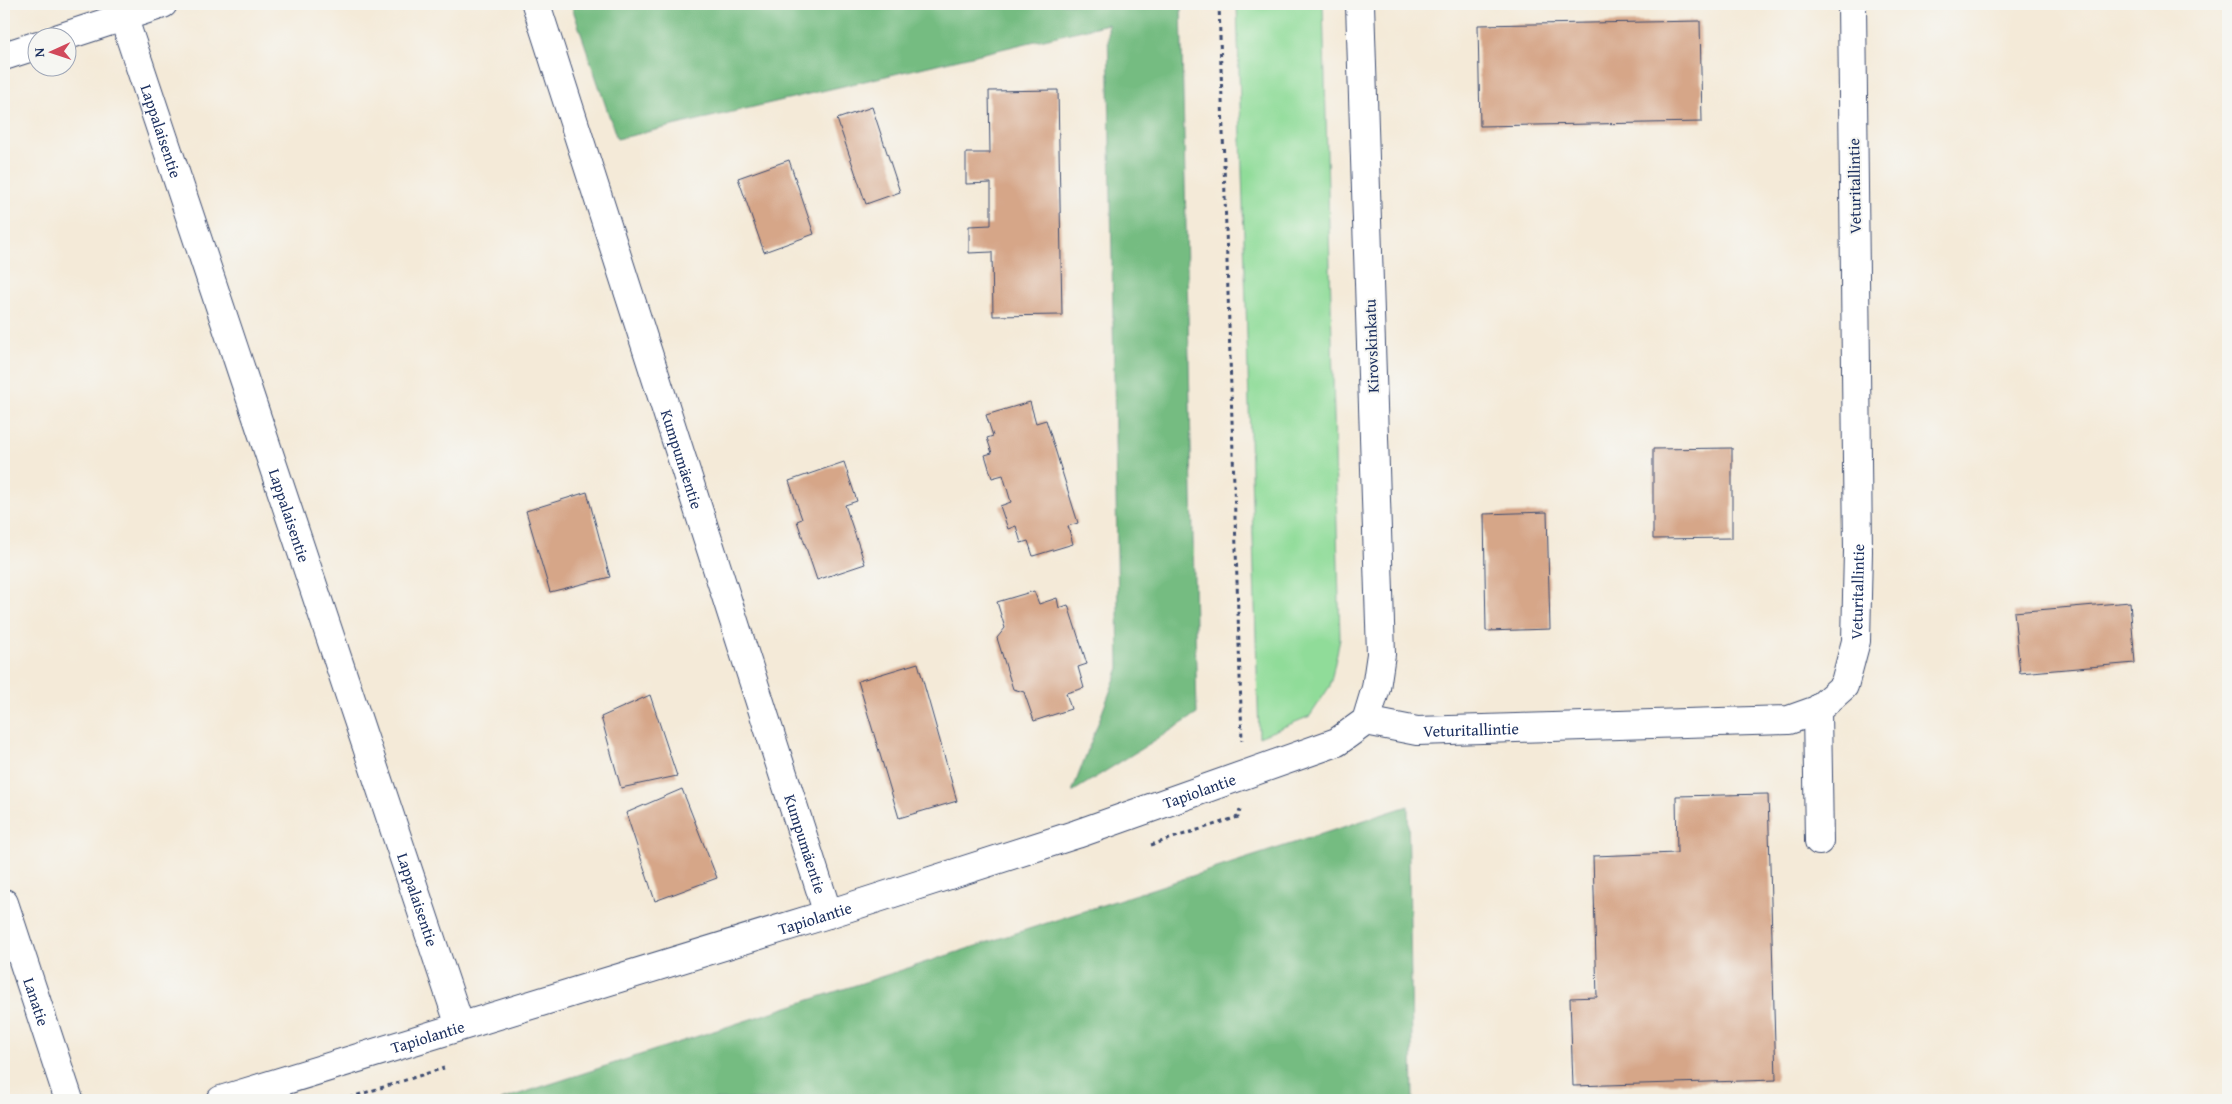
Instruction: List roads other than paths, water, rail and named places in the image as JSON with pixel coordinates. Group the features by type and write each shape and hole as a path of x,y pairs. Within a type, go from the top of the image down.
{"street":[{"path":"78,30 121,10 163,4"},
{"name":"Kumpumäentie","path":"536,4 828,914"},
{"name":"Kirovskinkatu","path":"1360,4 1381,654 1376,688 1366,720"},
{"name":"Veturitallintie","path":"1366,720 1417,731 1789,720 1817,710 1844,686 1856,641 1858,551 1852,4"},
{"name":"Lappalaisentie","path":"121,10 460,1026"},
{"path":"4,56 28,48"},
{"path":"1817,710 1819,841"},
{"name":"Tapiolantie","path":"221,1100 828,914 1077,834 1337,742 1366,720"},
{"name":"Lanatie","path":"4,903 69,1100"}]}
